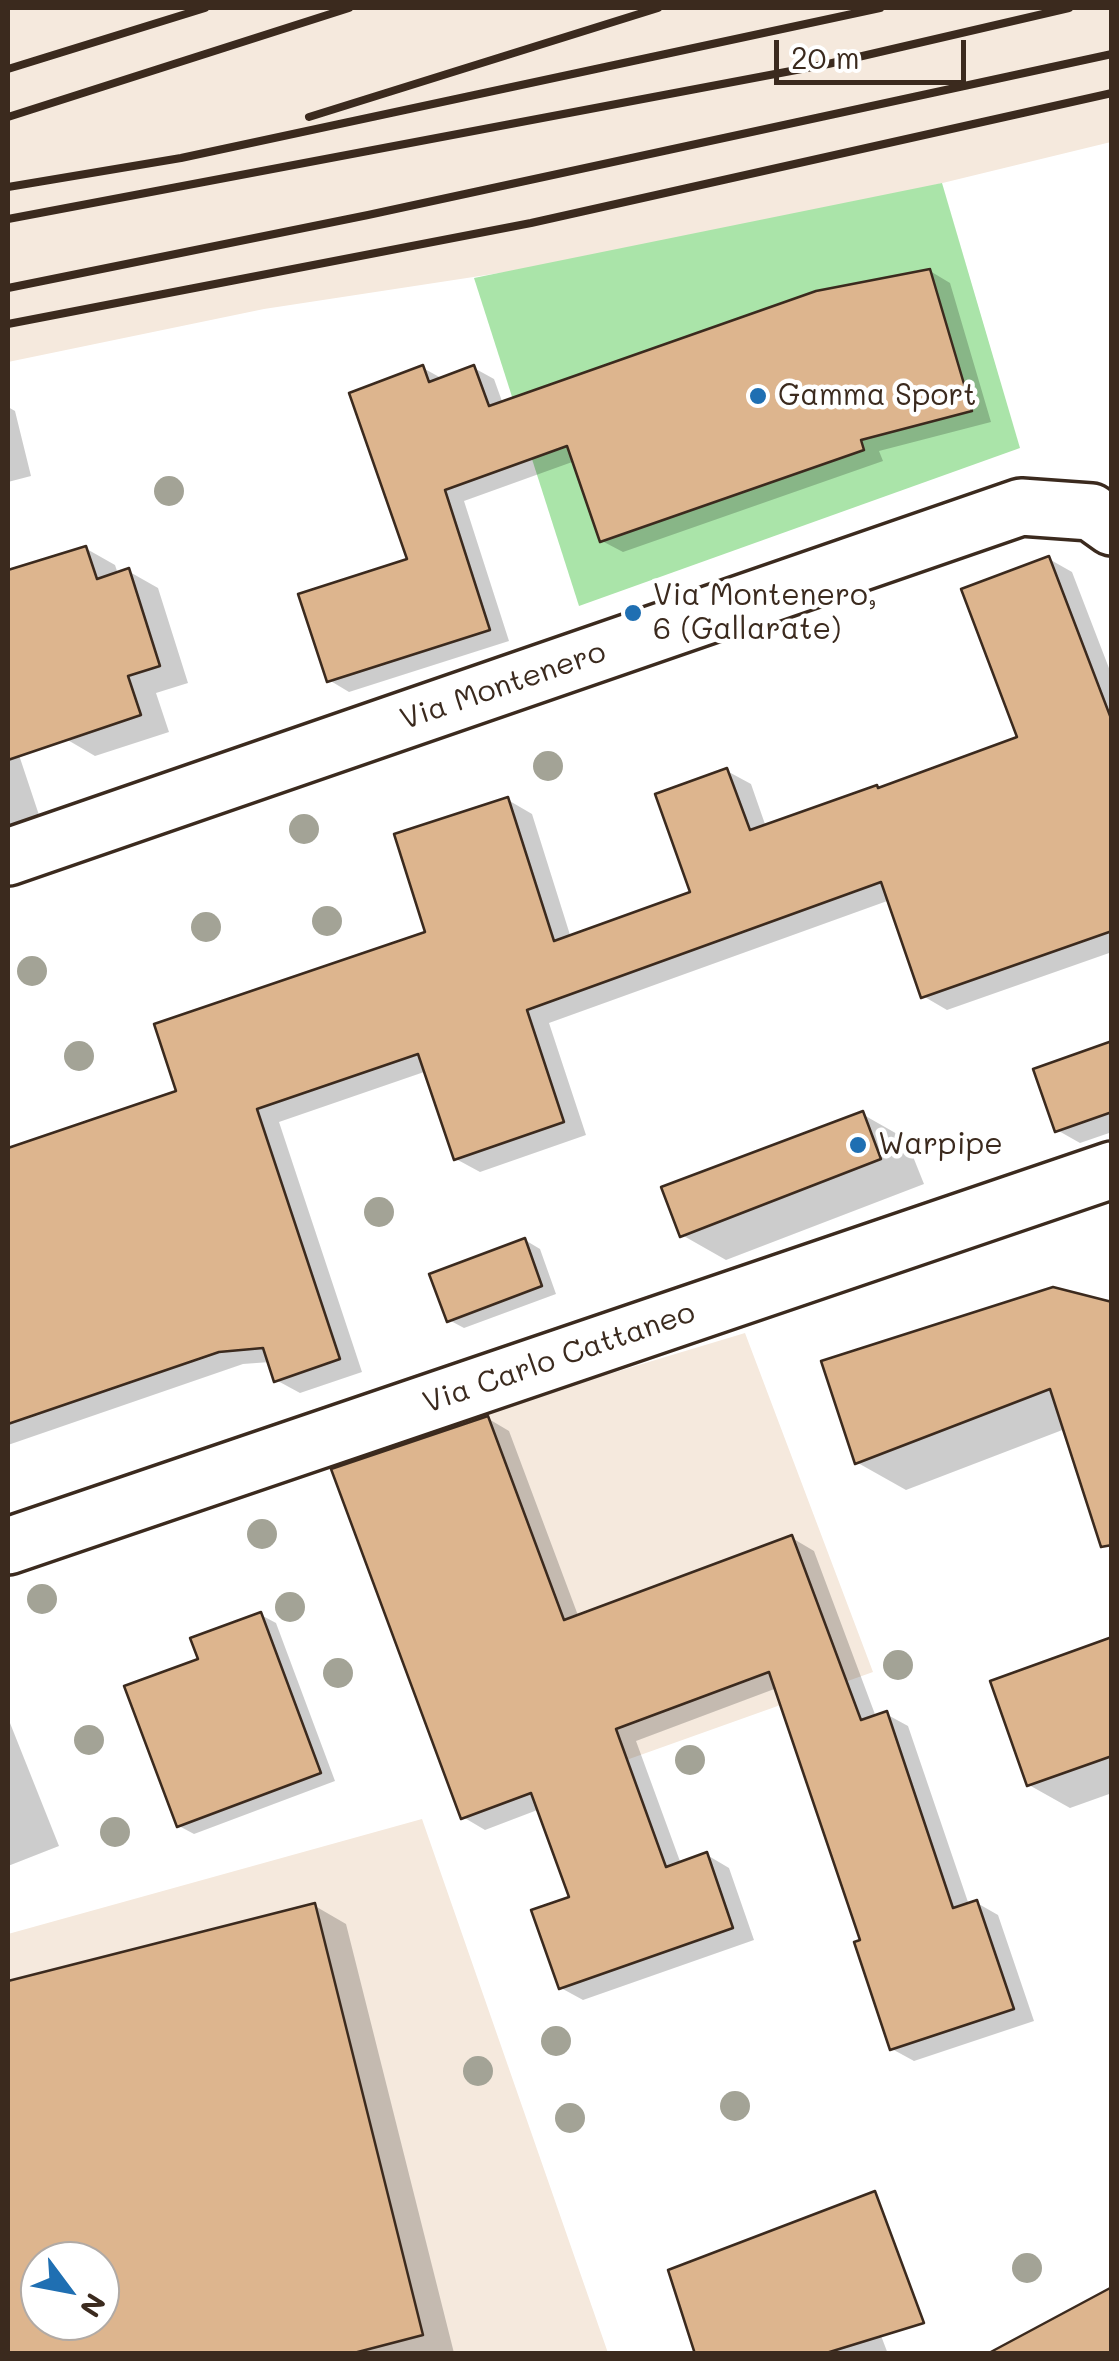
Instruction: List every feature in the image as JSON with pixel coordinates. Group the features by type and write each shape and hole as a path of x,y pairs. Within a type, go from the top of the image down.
{"street":[{"name":"Via Montenero","path":"8,857 1021,506 1092,512 1112,527"},
{"name":"Via Carlo Cattaneo","path":"8,1546 1112,1170"}],"shaded area":[{"path":"8,8 1111,8 1111,142 696,243 264,309 8,362"},
{"path":"745,1333 873,1672 461,1819 331,1469 486,1411"},
{"path":"422,1819 608,2353 8,2354 8,1934"}],"green space":[{"name":"Gamma Sport","path":"942,183 1020,448 579,606 474,278"}],"building":[{"path":"930,269 972,411 861,440 864,450 600,542 567,446 445,490 490,630 327,682 298,594 407,559 349,393 423,365 429,382 474,365 489,406 816,291"},
{"path":"86,546 97,579 129,568 160,666 128,676 141,715 8,760 8,570"},
{"path":"1049,556 1112,721 1112,931 921,998 881,882 527,1010 564,1122 454,1160 418,1054 257,1109 340,1359 274,1382 263,1348 219,1352 8,1424 8,1148 176,1091 154,1024 425,932 394,834 508,797 554,941 690,892 655,794 727,768 750,830 1017,737 961,589"},
{"path":"1112,1041 1112,1112 1055,1132 1033,1069"},
{"path":"863,1111 881,1159 680,1237 661,1187"},
{"path":"525,1238 542,1286 447,1322 429,1274"},
{"path":"1053,1287 1112,1302 1112,1545 1101,1547 1050,1389 855,1464 821,1361"},
{"path":"488,1416 564,1620 792,1535 861,1720 887,1711 953,1908 977,1900 1014,2009 890,2050 854,1942 860,1940 769,1672 616,1729 666,1867 707,1852 733,1928 559,1989 531,1910 569,1897 531,1793 461,1819 331,1469"},
{"path":"261,1612 321,1773 177,1827 124,1686 198,1659 190,1638"},
{"path":"1112,1637 1112,1756 1027,1786 990,1681"},
{"path":"315,1903 423,2335 350,2354 8,2354 8,1981"},
{"path":"875,2191 924,2323 823,2354 695,2354 668,2270"},
{"path":"1112,2287 1112,2354 987,2354"}],"railway":[{"path":"8,69 205,8"},
{"path":"8,117 349,8"},
{"path":"309,117 658,8"},
{"path":"8,187 181,158 880,8"},
{"path":"8,219 828,64 1069,8"},
{"path":"8,288 368,215 1112,54"},
{"path":"8,324 531,223 1112,93"}],"place":[{"name":"Gamma Sport","path":"758,396"},
{"name":"Via Montenero, 6 (Gallarate)","path":"633,613"},
{"name":"Warpipe","path":"858,1145"}]}
